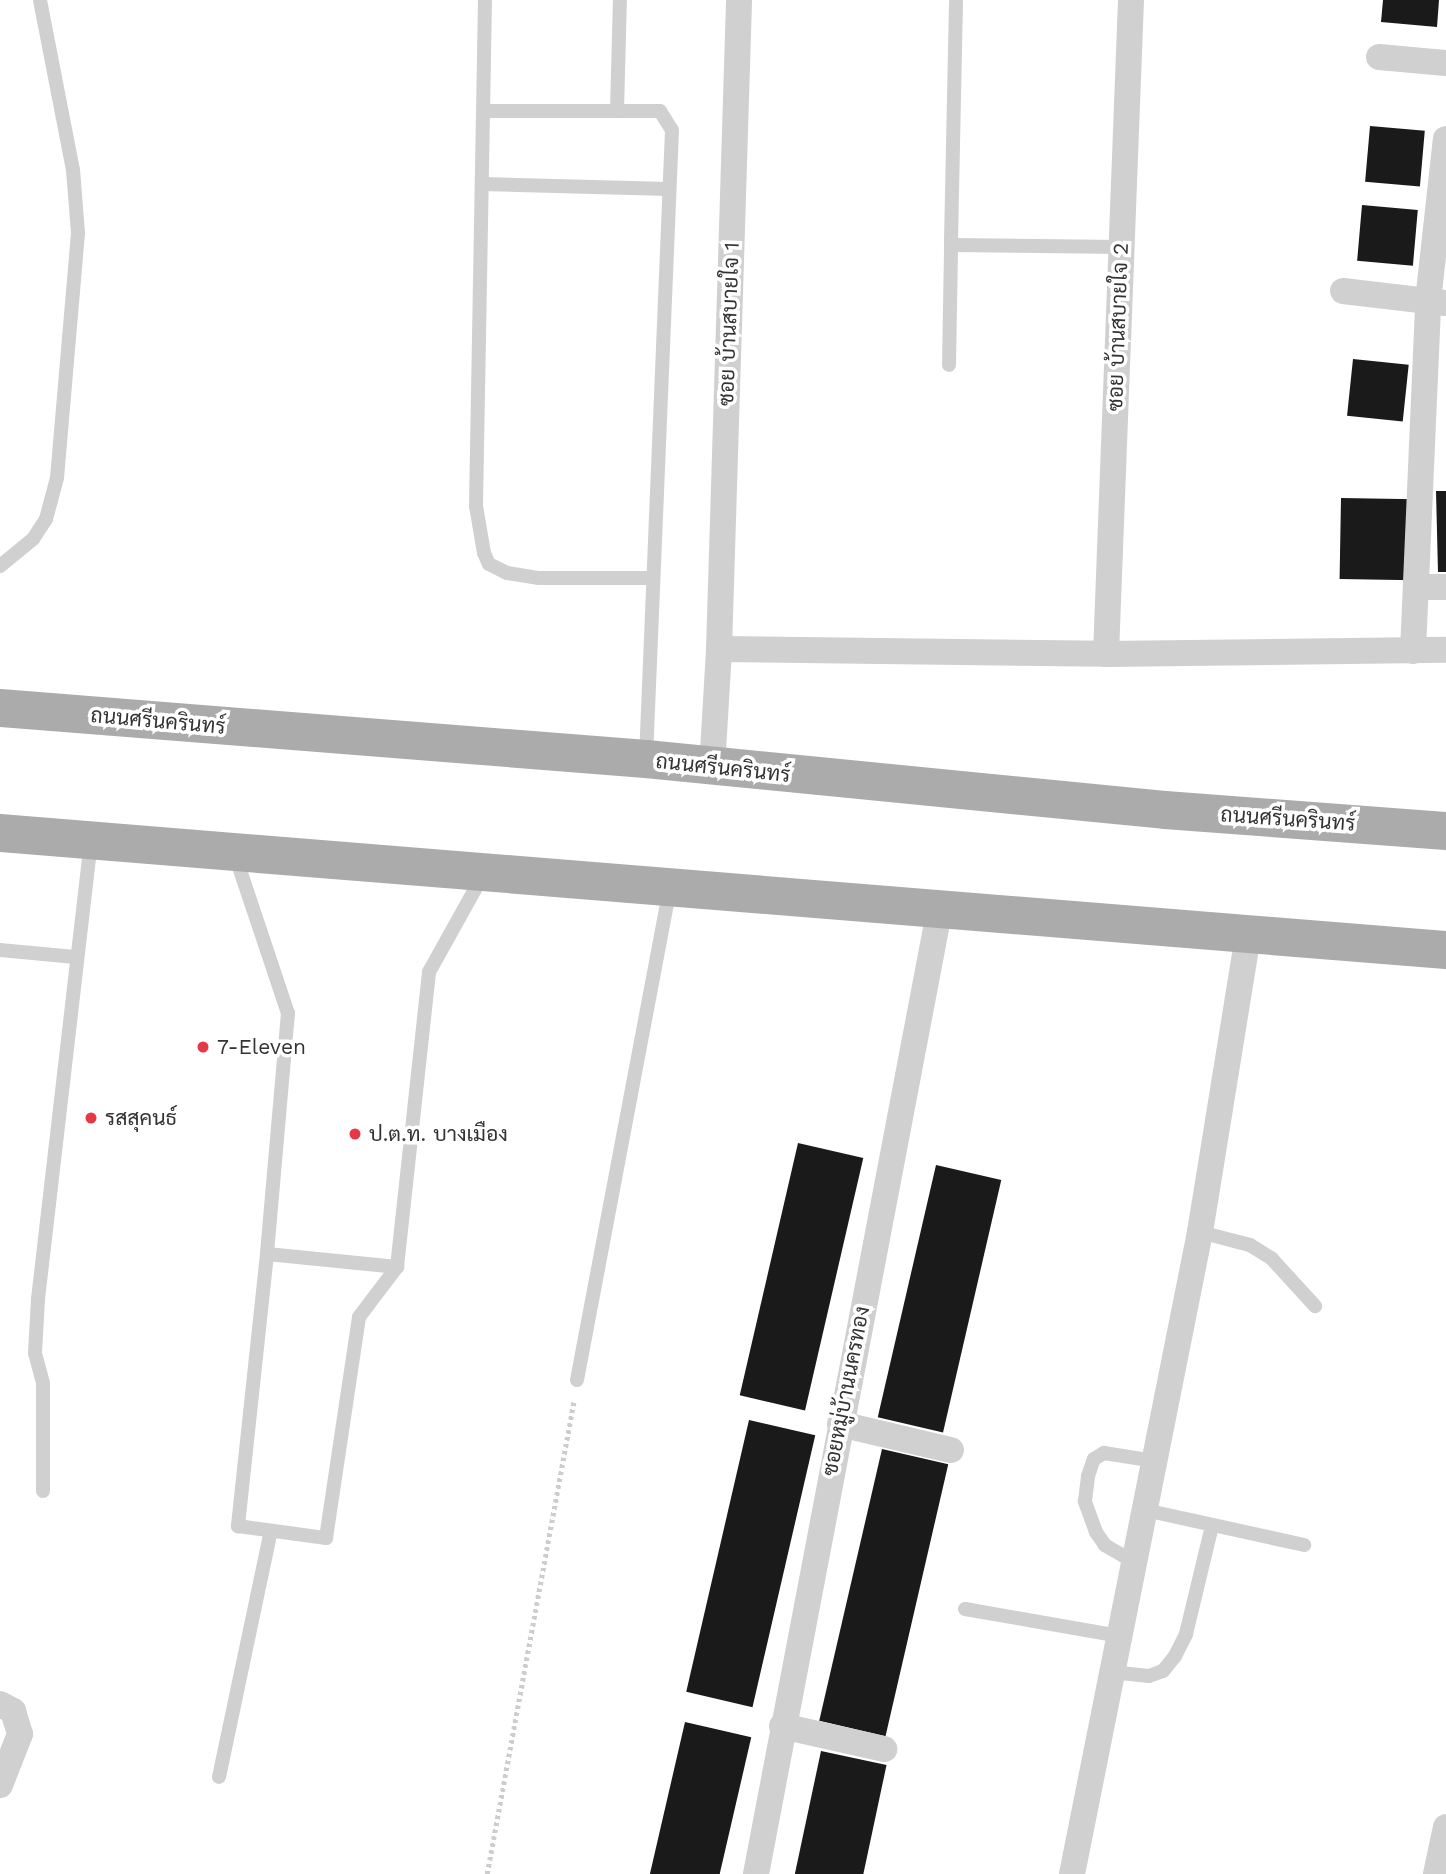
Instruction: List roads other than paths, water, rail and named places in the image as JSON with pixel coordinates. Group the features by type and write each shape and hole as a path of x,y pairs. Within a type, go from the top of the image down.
{"main road":[{"name":"ถนนศรีนครินทร์","path":"0,708 646,760 712,768 1446,831"},
{"path":"0,833 671,885 1446,950"}],"street":[{"name":"ซอย บ้านสบายใจ 1","path":"712,768 719,649 739,0"},
{"name":"ซอย บ้านสบายใจ 2","path":"1106,654 1131,0"},
{"path":"1380,57 1446,63"},
{"path":"1413,651 1446,139"},
{"path":"1343,291 1437,302"},
{"path":"1418,587 1446,587"},
{"path":"719,649 1106,654 1446,650"},
{"name":"ซอยหมู่บ้านนครทอง","path":"756,1874 782,1726 940,908"},
{"path":"1072,1874 1200,1232 1248,935"},
{"path":"840,1424 951,1450"},
{"path":"0,1704 13,1711 20,1734 0,1785"},
{"path":"782,1726 884,1749"},
{"path":"1436,1874 1446,1827"}],"lane":[{"path":"0,566 33,538 47,519 57,478 78,233 73,170 40,0"},
{"path":"485,0 476,506 485,554 489,564 507,573 538,578 650,578"},
{"path":"617,111 620,0"},
{"path":"949,365 956,2"},
{"path":"484,111 660,111 668,119 672,130 650,578 646,760"},
{"path":"482,184 669,189"},
{"path":"951,245 1121,247"},
{"path":"43,1491 43,1383 36,1353 38,1298 75,957 91,842"},
{"path":"234,850 288,1013 267,1254 238,1526 326,1538 359,1317 397,1267 429,972 485,871"},
{"path":"578,1380 671,885"},
{"path":"0,950 75,957"},
{"path":"1200,1232 1250,1245 1272,1259 1315,1306"},
{"path":"267,1254 397,1267"},
{"path":"1134,1562 1105,1545 1096,1532 1085,1501 1088,1476 1094,1459 1104,1453 1155,1461"},
{"path":"1145,1510 1304,1545"},
{"path":"1111,1672 1149,1676 1163,1671 1175,1656 1186,1634 1212,1526"},
{"path":"219,1777 271,1531"},
{"path":"965,1609 1119,1636"}],"place":[{"name":"7-Eleven","path":"203,1047"},
{"name":"รสสุคนธ์","path":"91,1118"},
{"name":"ป.ต.ท. บางเมือง","path":"355,1134"}]}
